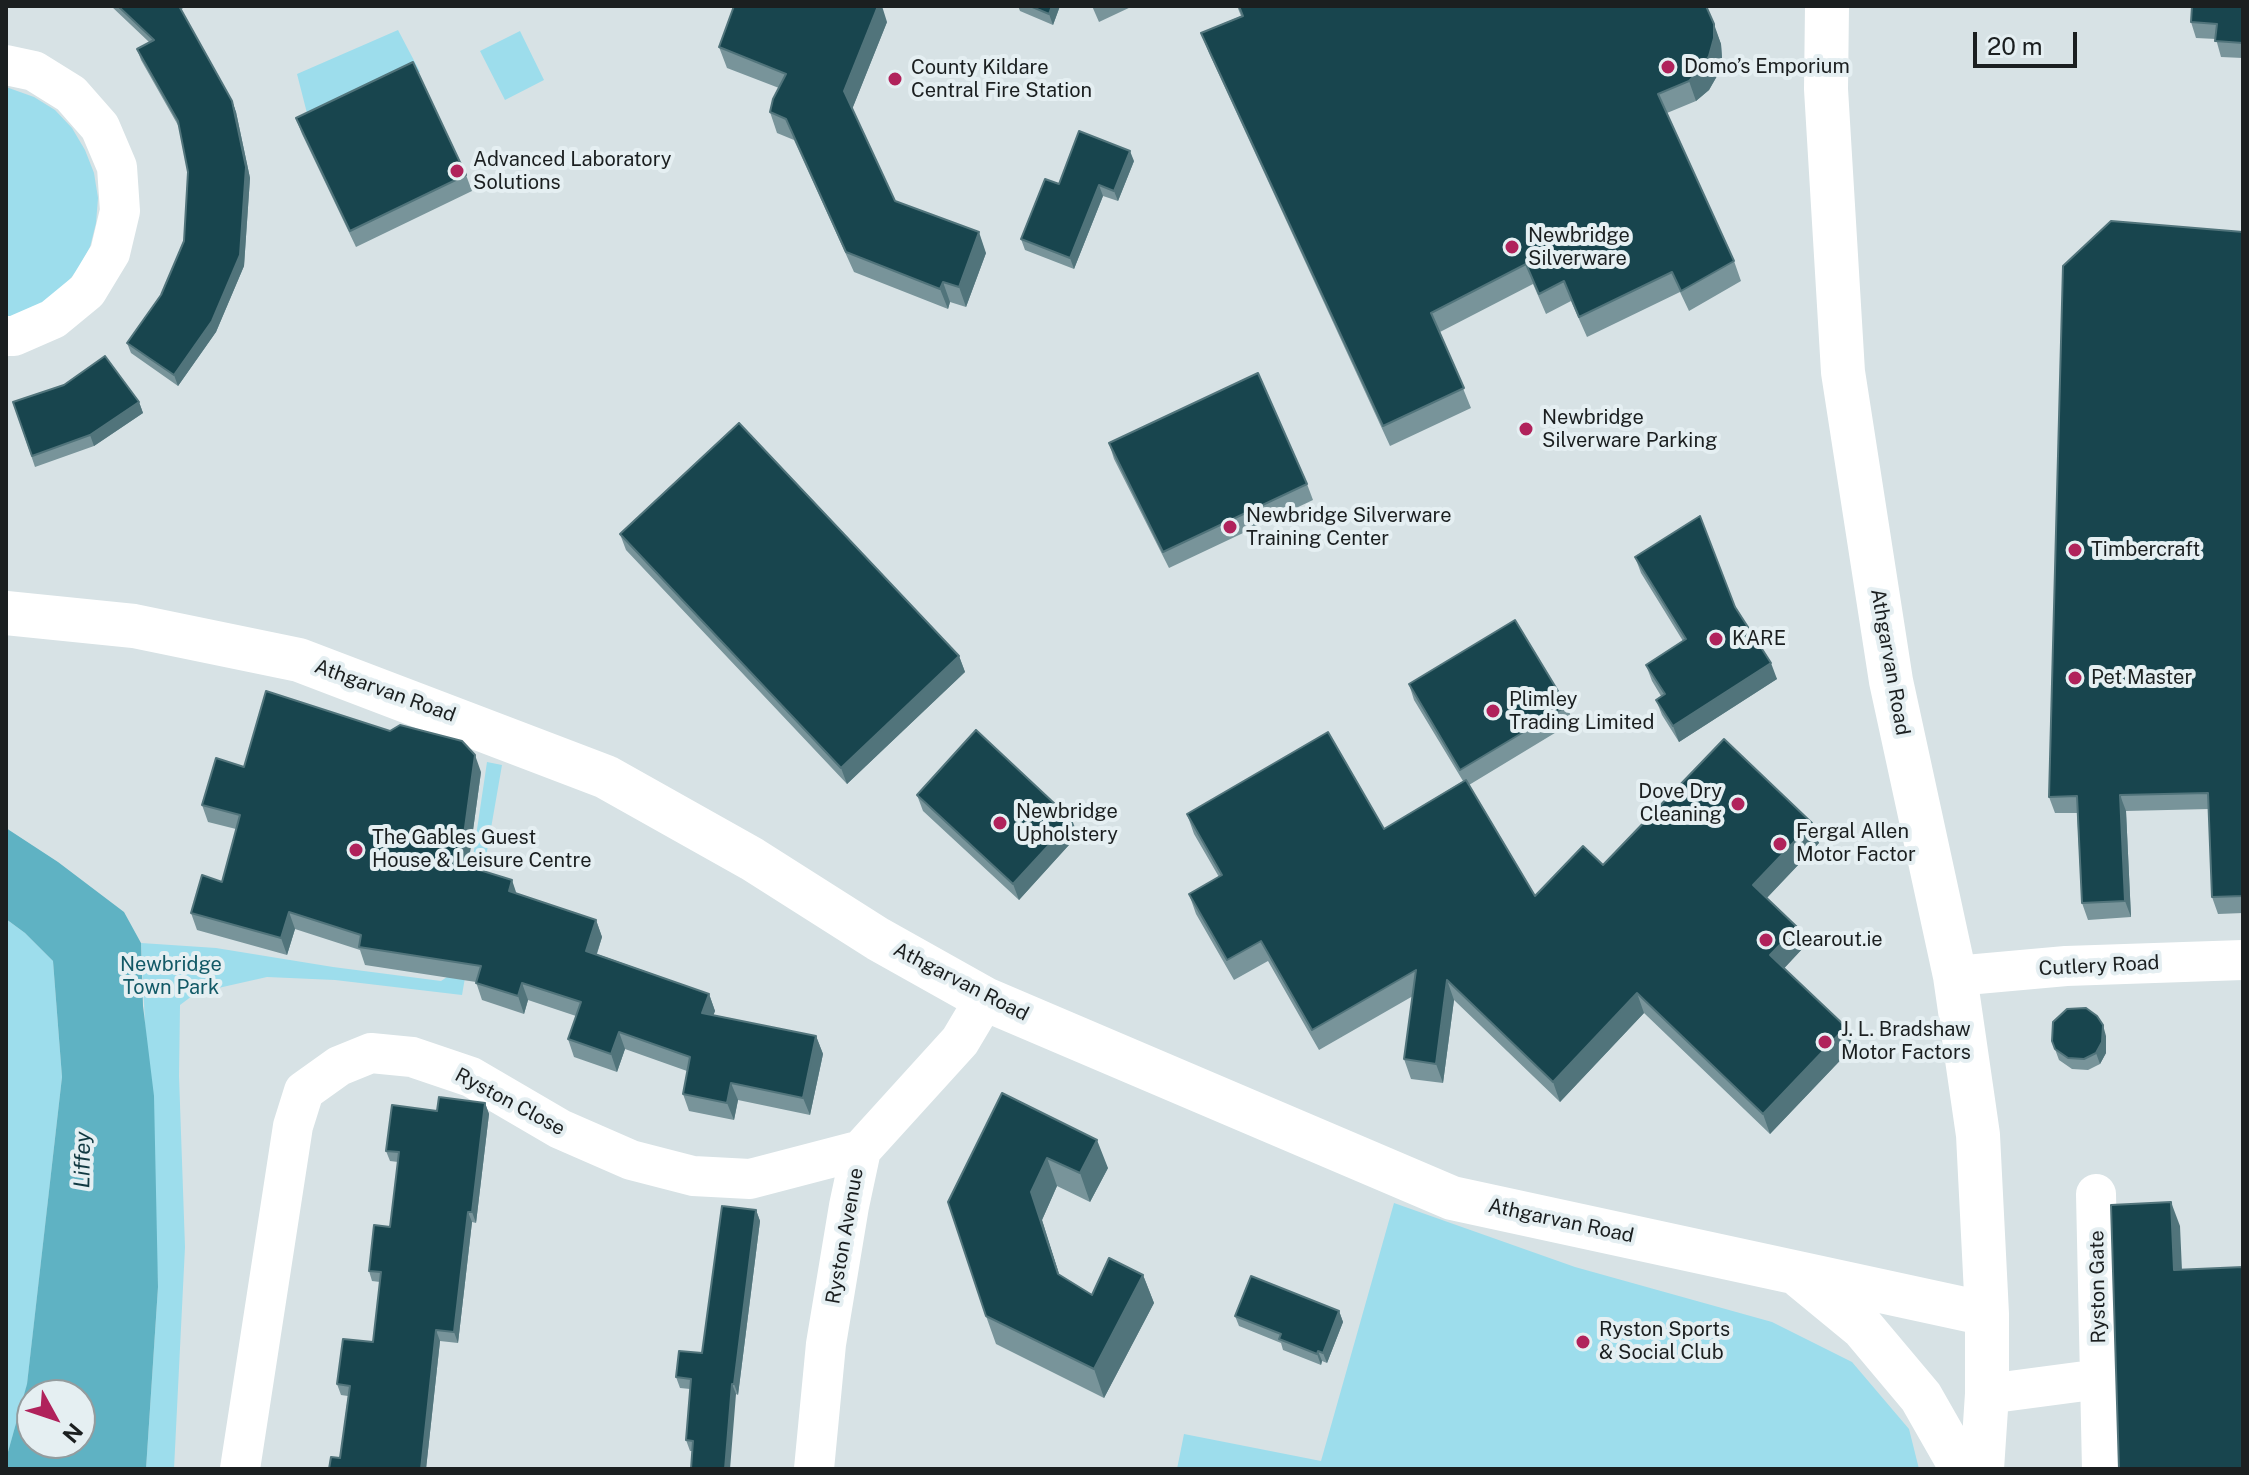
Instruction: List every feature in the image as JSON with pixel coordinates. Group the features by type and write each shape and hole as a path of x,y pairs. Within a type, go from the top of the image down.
{"main road":[{"name":"Athgarvan Road","path":"1827,6 1826,89 1843,372 1891,681 1955,976 1978,1135 1987,1314 1987,1394 1982,1469"},
{"name":"Athgarvan Road","path":"6,613 134,626 299,660 606,777 752,859 878,939 985,999 1452,1198 1987,1314"},
{"path":"1793,1271 1863,1328 1921,1397 1962,1469"}],"street":[{"path":"6,65 34,71 71,94 100,127 117,167 120,211 110,253 87,291 53,319 14,336 6,336"},
{"name":"Cutlery Road","path":"1955,976 2066,966 2243,960"},
{"name":"Ryston Avenue","path":"814,1469 826,1344 861,1150 960,1041 985,999"},
{"name":"Ryston Close","path":"240,1469 293,1126 304,1091 339,1066 371,1053 412,1057 471,1077 560,1129 631,1160 693,1176 750,1179 861,1150"},
{"name":"Ryston Gate","path":"2096,1194 2102,1469"},
{"path":"1987,1394 2100,1379"}],"green space":[{"path":"398,30 420,72 309,121 297,74"},
{"path":"520,31 544,80 505,100 480,51"},
{"path":"6,87 34,97 55,110 72,128 94,173 98,198 90,247 78,269 62,289 42,304 6,319"},
{"name":"Newbridge Town Park","path":"487,762 502,765 462,995 335,980 267,977 196,993 180,1005 179,1076 185,1247 174,1469 146,1469 158,1287 141,943 216,948 441,981 447,977 458,958"},
{"path":"6,919 53,961 62,1077 28,1379 16,1379 16,1424 6,1459"},
{"name":"Ryston Sports & Social Club","path":"1394,1203 1575,1267 1772,1322 1852,1362 1909,1429 1919,1469 1177,1469 1184,1434 1321,1461"}],"water":[{"name":"Liffey","path":"6,828 58,862 124,912 141,943 143,1006 154,1096 158,1287 146,1469 6,1469 16,1423 16,1459 96,1459 96,1379 28,1379 62,1077 53,961 6,919"}],"building":[{"path":"118,6 179,6 232,101 246,167 240,255 212,321 174,375 127,343 161,295 184,241 188,172 178,121 137,49 154,40"},
{"path":"734,6 878,6 844,91 895,201 979,232 959,287 943,282 940,289 846,252 786,119 770,112 786,74 719,47"},
{"path":"1030,6 1052,6 1049,14"},
{"name":"Newbridge Silverware","path":"1239,6 1706,6 1714,24 1709,56 1689,81 1658,94 1734,261 1681,291 1672,272 1579,317 1564,281 1539,294 1526,264 1431,313 1464,388 1383,426 1201,33 1243,16"},
{"path":"2192,6 2243,6 2243,43 2215,41 2217,24 2191,22"},
{"path":"413,62 466,175 350,231 296,118"},
{"path":"1079,131 1130,151 1114,191 1099,185 1070,258 1021,239 1045,179 1059,184"},
{"path":"2111,221 2243,232 2243,896 2212,897 2208,793 2120,795 2125,901 2082,903 2077,796 2049,797 2063,266"},
{"path":"105,356 139,402 90,435 32,456 13,402 64,385"},
{"path":"1258,373 1307,484 1163,552 1109,443"},
{"path":"739,423 959,656 841,768 620,534"},
{"name":"KARE","path":"1700,516 1735,607 1771,663 1673,726 1656,700 1665,694 1646,665 1686,639 1635,557"},
{"name":"Plimley Trading Limited","path":"1515,620 1567,706 1460,770 1409,684"},
{"path":"266,691 390,731 400,725 462,741 475,755 460,864 512,880 509,891 596,920 586,951 709,994 702,1013 816,1036 803,1098 731,1083 727,1103 683,1094 690,1057 619,1032 611,1054 568,1039 581,1002 522,983 518,996 476,983 481,966 359,947 361,935 289,912 281,938 191,913 202,875 222,882 240,815 202,805 216,758 244,767"},
{"name":"Newbridge Upholstery","path":"976,730 1072,820 1013,884 917,795"},
{"path":"1328,732 1384,829 1466,780 1535,896 1583,846 1603,865 1724,739 1812,823 1753,885 1797,927 1770,955 1846,1027 1763,1114 1637,993 1553,1082 1447,980 1436,1064 1404,1059 1416,970 1312,1030 1261,941 1227,960 1189,894 1222,875 1187,814"},
{"path":"2086,1008 2103,1025 2102,1042 2096,1053 2084,1059 2068,1058 2055,1049 2052,1041 2053,1022 2067,1009"},
{"path":"1002,1093 1097,1140 1080,1173 1047,1158 1031,1192 1058,1274 1092,1295 1109,1258 1143,1275 1094,1369 986,1316 948,1202"},
{"path":"439,1097 485,1103 454,1332 436,1330 421,1469 329,1469 331,1457 340,1458 350,1386 337,1384 343,1339 373,1342 381,1272 369,1271 374,1225 390,1227 399,1152 386,1151 392,1105 437,1111"},
{"path":"2171,1202 2174,1270 2243,1267 2243,1469 2119,1469 2111,1205"},
{"path":"722,1206 756,1210 732,1384 725,1469 691,1469 693,1441 686,1440 691,1379 676,1377 679,1351 702,1353"},
{"path":"1251,1276 1339,1311 1323,1353 1318,1351 1317,1354 1279,1339 1281,1334 1235,1316"}],"place":[{"name":"Domo’s Emporium","path":"1668,67"},
{"name":"County Kildare Central Fire Station","path":"895,79"},
{"name":"Advanced Laboratory Solutions","path":"457,171"},
{"name":"Newbridge Silverware","path":"1512,247"},
{"name":"Newbridge Silverware Parking","path":"1526,429"},
{"name":"Newbridge Silverware Training Center","path":"1230,527"},
{"name":"Timbercraft","path":"2075,550"},
{"name":"KARE","path":"1716,639"},
{"name":"Pet Master","path":"2075,678"},
{"name":"Plimley Trading Limited","path":"1493,711"},
{"name":"Dove Dry Cleaning","path":"1738,804"},
{"name":"Newbridge Upholstery","path":"1000,823"},
{"name":"Fergal Allen Motor Factor","path":"1780,844"},
{"name":"The Gables Guest House & Leisure Centre","path":"356,850"},
{"name":"Clearout.ie","path":"1766,940"},
{"name":"J. L. Bradshaw Motor Factors","path":"1825,1042"},
{"name":"Ryston Sports & Social Club","path":"1583,1342"}]}
